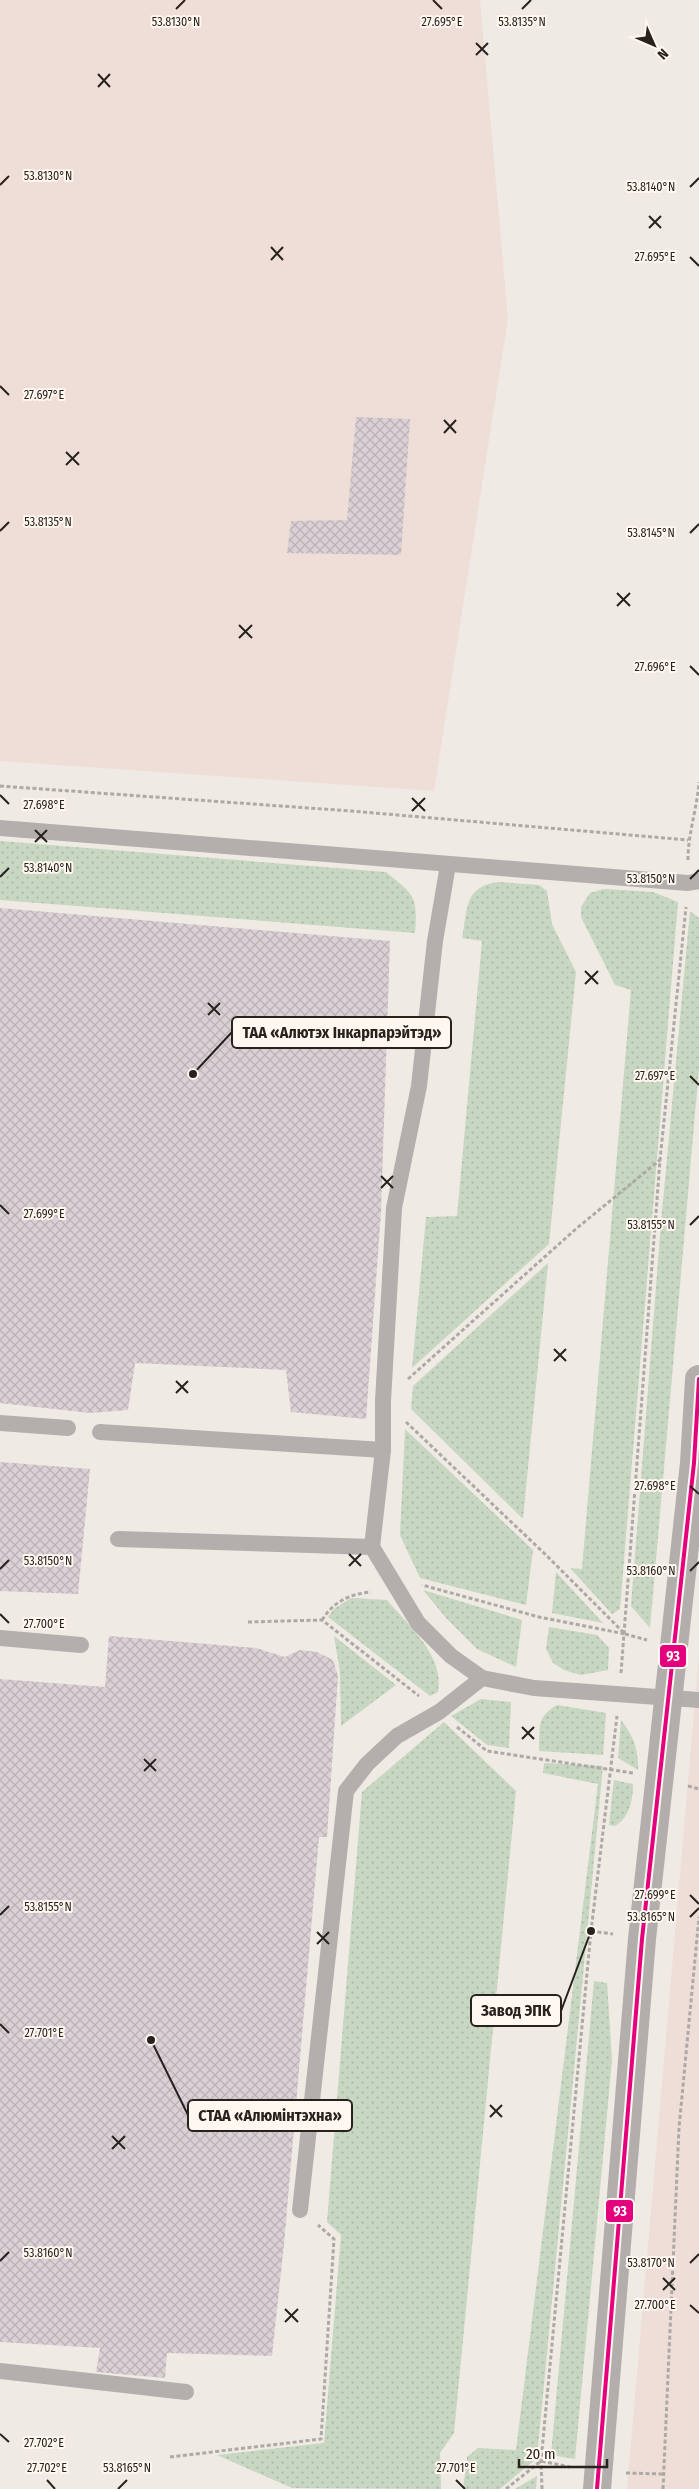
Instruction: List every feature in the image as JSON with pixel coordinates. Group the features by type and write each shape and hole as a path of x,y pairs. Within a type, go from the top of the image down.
{"main road":[{"path":"597,2489 642,1939 694,1463 699,1379"}],"lane":[{"path":"0,828 448,865 694,882"},
{"path":"448,865 435,941 419,1086 394,1208 383,1401 383,1450 372,1547 418,1622 451,1656 482,1678 534,1688 699,1700"},
{"path":"0,1423 68,1428"},
{"path":"100,1432 383,1450"},
{"path":"118,1539 372,1547"},
{"path":"0,1638 81,1644"},
{"path":"300,2210 346,1791 367,1764 397,1736 439,1712 482,1678"},
{"path":"0,2371 186,2392"}],"path":[{"path":"542,2489 542,2462 591,1931 620,1694 660,1160 694,882 688,840 698,797 699,782"},
{"path":"0,786 351,811 688,840"},
{"path":"625,1634 546,1555 383,1401 577,1228 660,1160"},
{"path":"322,1620 329,1608 351,1594 420,1584 539,1617 625,1634"},
{"path":"663,2489 679,2128 699,1916"},
{"path":"170,2457 320,2439 334,2239 300,2210"},
{"path":"506,2489 542,2462"}],"shaded area":[{"path":"0,0 480,0 508,319 434,791 0,761"},
{"path":"699,1654 699,2489 627,2489"}],"green space":[{"path":"0,841 386,872 408,891 415,903 415,933 0,900"},
{"path":"499,882 539,885 547,891 552,924 576,972 549,1244 412,1368 426,1217 457,1216 482,941 462,938 465,917 473,894 479,888"},
{"path":"604,889 653,892 678,902 620,1609 612,1614 570,1568 582,1569 631,990 615,985 581,917 581,907 590,893"},
{"path":"690,911 699,918 699,1068 650,1628 631,1606 661,1223"},
{"path":"548,1263 523,1519 411,1409 413,1386"},
{"path":"405,1429 533,1550 526,1605 420,1578 400,1535"},
{"path":"556,1572 603,1623 552,1613"},
{"path":"423,1590 522,1620 516,1667 477,1649 446,1618"},
{"path":"351,1598 387,1600 423,1642 430,1654 436,1666 439,1679 438,1692 430,1696 328,1617 334,1609"},
{"path":"549,1627 597,1635 609,1648 608,1670 581,1675 564,1670 553,1663 546,1649"},
{"path":"334,1636 396,1685 341,1726 340,1672"},
{"path":"481,1699 511,1702 509,1748 487,1745 451,1716"},
{"path":"557,1705 606,1713 603,1755 539,1751 540,1724 545,1714"},
{"path":"621,1720 634,1744 638,1770 618,1758"},
{"path":"444,1722 516,1791 454,2433 440,2453 441,2489 292,2488 217,2455 324,2443 341,2235 327,2222 362,1792"},
{"path":"544,1763 603,1766 537,2458 500,2489 463,2489 467,2457 478,2448 516,2450 598,1784 543,1773"},
{"path":"614,1780 633,1784 627,1813 620,1823 615,1826 609,1825"},
{"path":"594,1981 607,1983 612,2060 575,2459 551,2455"},
{"path":"537,2476 536,2489 515,2489"}],"building":[{"path":"356,417 410,419 401,555 287,553 291,521 347,520"},
{"path":"0,908 390,941 381,1212 366,1419 291,1412 286,1370 135,1363 128,1410 90,1413 0,1403"},
{"path":"0,1462 90,1469 78,1594 0,1591"},
{"path":"109,1636 256,1648 285,1657 300,1650 317,1652 333,1660 338,1676 327,1837 319,1837 284,2244 272,2356 167,2353 165,2378 96,2372 100,2348 0,2342 0,1679 105,1687"}],"transit line":[{"name":"93","path":"597,2489 642,1939 694,1463 699,1379"}],"place":[{"name":"ТАА «Алютэх Інкарпарэйтэд»","path":"193,1074"},
{"name":"Завод ЭПК","path":"591,1931"},
{"name":"СТАА «Алюмінтэхна»","path":"151,2040"}]}
